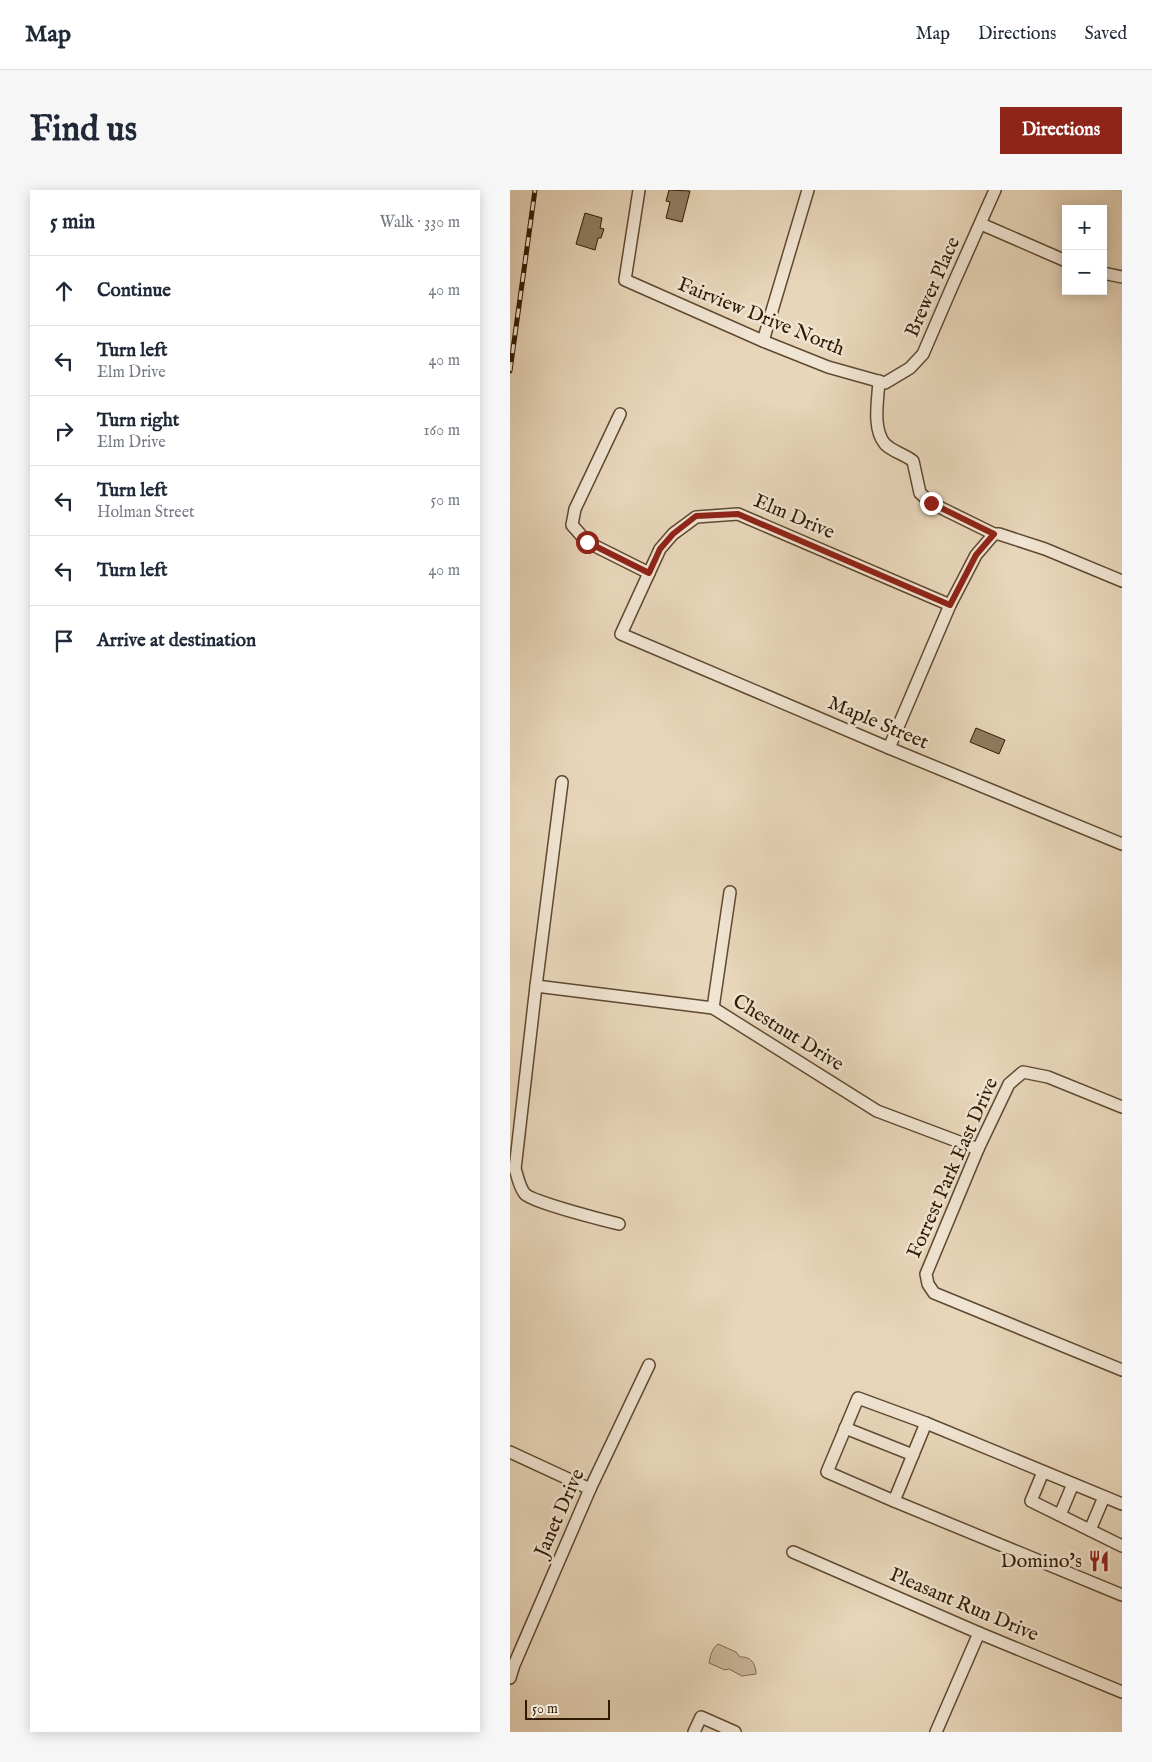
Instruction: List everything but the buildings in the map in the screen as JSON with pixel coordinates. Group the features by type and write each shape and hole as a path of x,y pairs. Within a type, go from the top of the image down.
{"street":[{"name":"Fairview Drive North","path":"639,190 625,280 763,341 828,367 882,382"},
{"path":"763,341 808,190"},
{"name":"Brewer Place","path":"882,382 910,368 923,354 995,190"},
{"path":"981,224 1062,259"},
{"path":"1107,274 1122,277"},
{"path":"882,382 877,413 878,429 884,443 895,452 913,460 920,493 931,503 994,534 1044,549 1122,581"},
{"path":"620,414 575,509 572,525 587,542 649,573"},
{"name":"Elm Drive","path":"621,634 660,549 673,534 696,516 738,514 950,605"},
{"path":"889,748 950,605 976,555 994,534"},
{"name":"Maple Street","path":"621,634 889,748 1122,844"},
{"path":"562,782 515,1169 520,1186 527,1196 557,1207 618,1224"},
{"path":"713,1008 730,892"},
{"name":"Chestnut Drive","path":"536,986 713,1008 877,1111 978,1149"},
{"name":"Forrest Park East Drive","path":"1122,1107 1048,1077 1023,1072 1009,1084 978,1149 926,1274 928,1284 934,1293 1122,1370"},
{"name":"Janet Drive","path":"510,1678 590,1490 650,1365"},
{"path":"1122,1504 858,1398 827,1472 1122,1595"},
{"path":"894,1501 926,1424"},
{"path":"846,1428 913,1455"},
{"path":"510,1452 590,1490"},
{"path":"1042,1472 1031,1501 1121,1543"},
{"path":"1060,1515 1073,1484"},
{"path":"1090,1530 1104,1497"},
{"name":"Pleasant Run Drive","path":"793,1552 978,1633 1122,1692"},
{"path":"936,1732 978,1633"},
{"path":"694,1732 702,1717 735,1732"}],"shaded area":[{"path":"718,1644 736,1652 740,1657 752,1661 756,1674 742,1676 729,1669 725,1670 709,1663 713,1650"}],"railway":[{"path":"510,371 535,190"}],"place":[{"name":"Domino's","path":"1099,1561"}],"route":[{"path":"587,542 649,573 660,549 673,534 696,516 738,514 950,605 976,555 994,534 931,503"}]}
